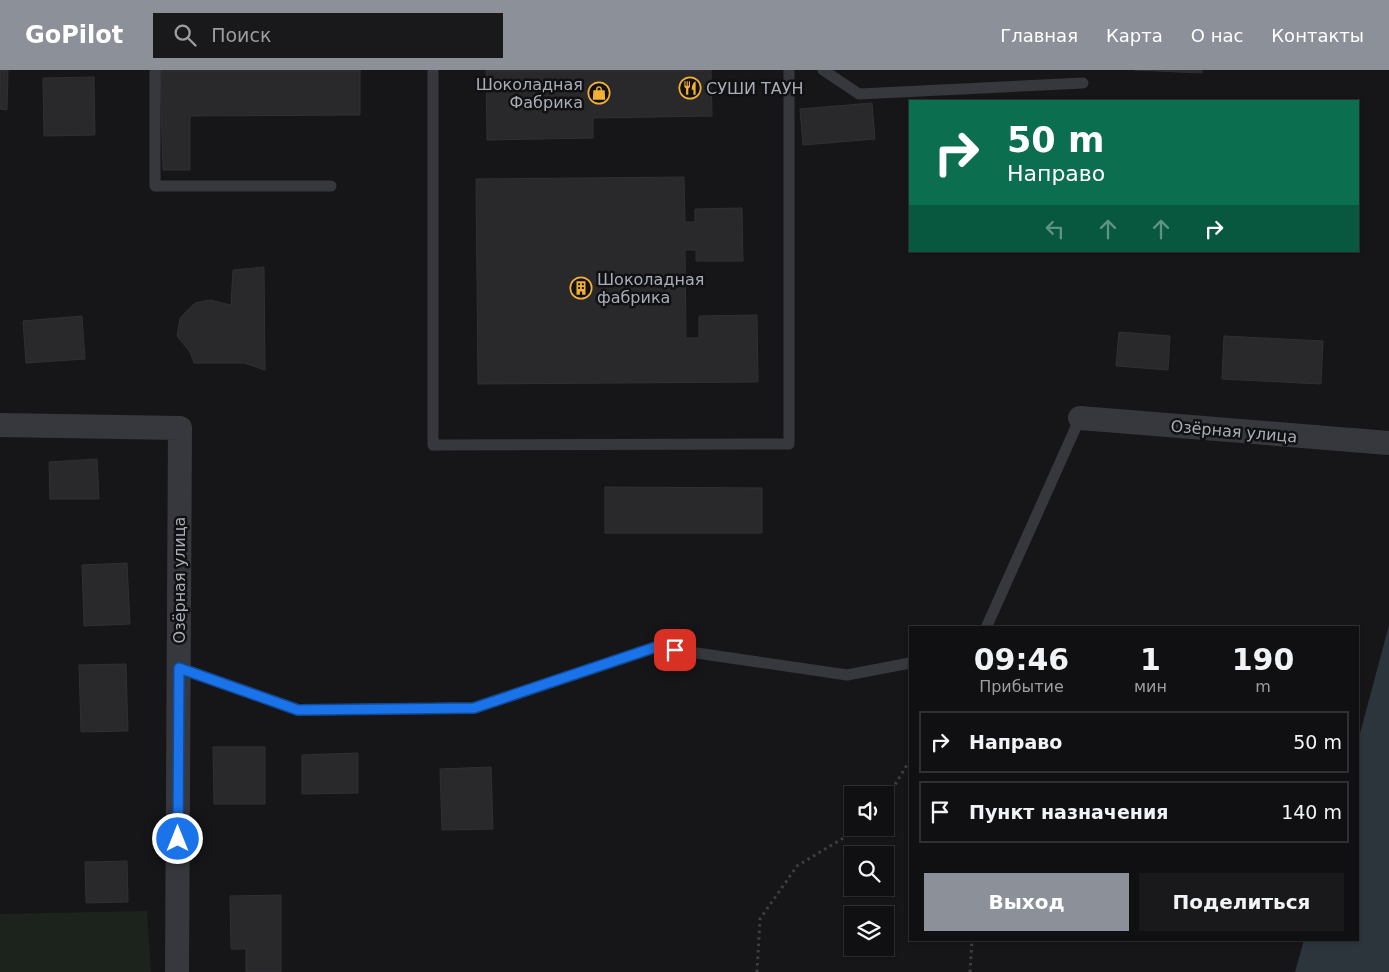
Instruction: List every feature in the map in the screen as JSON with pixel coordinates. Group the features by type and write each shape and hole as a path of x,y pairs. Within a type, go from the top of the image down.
{"street":[{"name":"Озёрная улица","path":"1080,418 1389,443"},
{"name":"Озёрная улица","path":"0,426 180,428 177,972"}],"lane":[{"path":"155,70 155,186 331,186"},
{"path":"433,70 433,445 463,445 789,444 789,70"},
{"path":"823,70 859,94 1083,83"},
{"path":"987,626 1080,418"},
{"path":"179,668 298,710 474,708 656,647 847,676 909,663"}],"path":[{"path":"894,786 909,762"},
{"path":"757,972 760,919 797,866 847,836"},
{"path":"970,972 972,941"}],"shaded area":[{"path":"1389,625 1389,972 1295,972 1304,941 1359,941 1359,737"},
{"path":"147,911 151,972 0,972 0,914"}],"building":[{"path":"0,70 8,70 7,110 0,109"},
{"path":"160,70 360,70 360,115 190,116 190,170 163,170"},
{"name":"Шоколадная Фабрика","path":"486,70 711,70 712,116 593,118 593,138 487,140"},
{"path":"1135,70 1202,70 1202,73"},
{"path":"94,77 95,135 44,136 43,78"},
{"path":"872,103 875,139 803,145 800,109"},
{"name":"Шоколадная фабрика","path":"684,177 685,222 695,222 695,209 742,208 743,261 696,261 696,250 685,250 686,338 699,338 699,316 757,315 758,382 478,384 476,179"},
{"path":"264,267 265,370 244,363 194,363 190,352 177,336 180,318 195,303 210,300 231,305 233,270"},
{"path":"82,316 85,359 26,363 23,321"},
{"path":"1119,332 1170,336 1168,370 1116,366"},
{"path":"1224,336 1323,341 1321,384 1222,379"},
{"path":"97,459 99,499 50,499 49,462"},
{"path":"605,487 762,488 762,533 605,533"},
{"path":"127,563 130,624 84,626 82,565"},
{"path":"126,664 128,731 81,732 79,665"},
{"path":"213,747 265,747 265,804 214,804"},
{"path":"358,753 358,793 302,794 302,755"},
{"path":"491,767 493,829 442,830 440,769"},
{"path":"127,861 128,902 86,903 85,862"},
{"path":"281,895 281,972 246,972 246,949 231,949 230,896"}],"place":[{"name":"СУШИ ТАУН","path":"690,88"},
{"name":"Шоколадная Фабрика","path":"599,93"},
{"name":"Шоколадная фабрика","path":"581,288"}],"route":[{"path":"178,839 179,668 298,710 474,708 656,647 675,650"}]}
